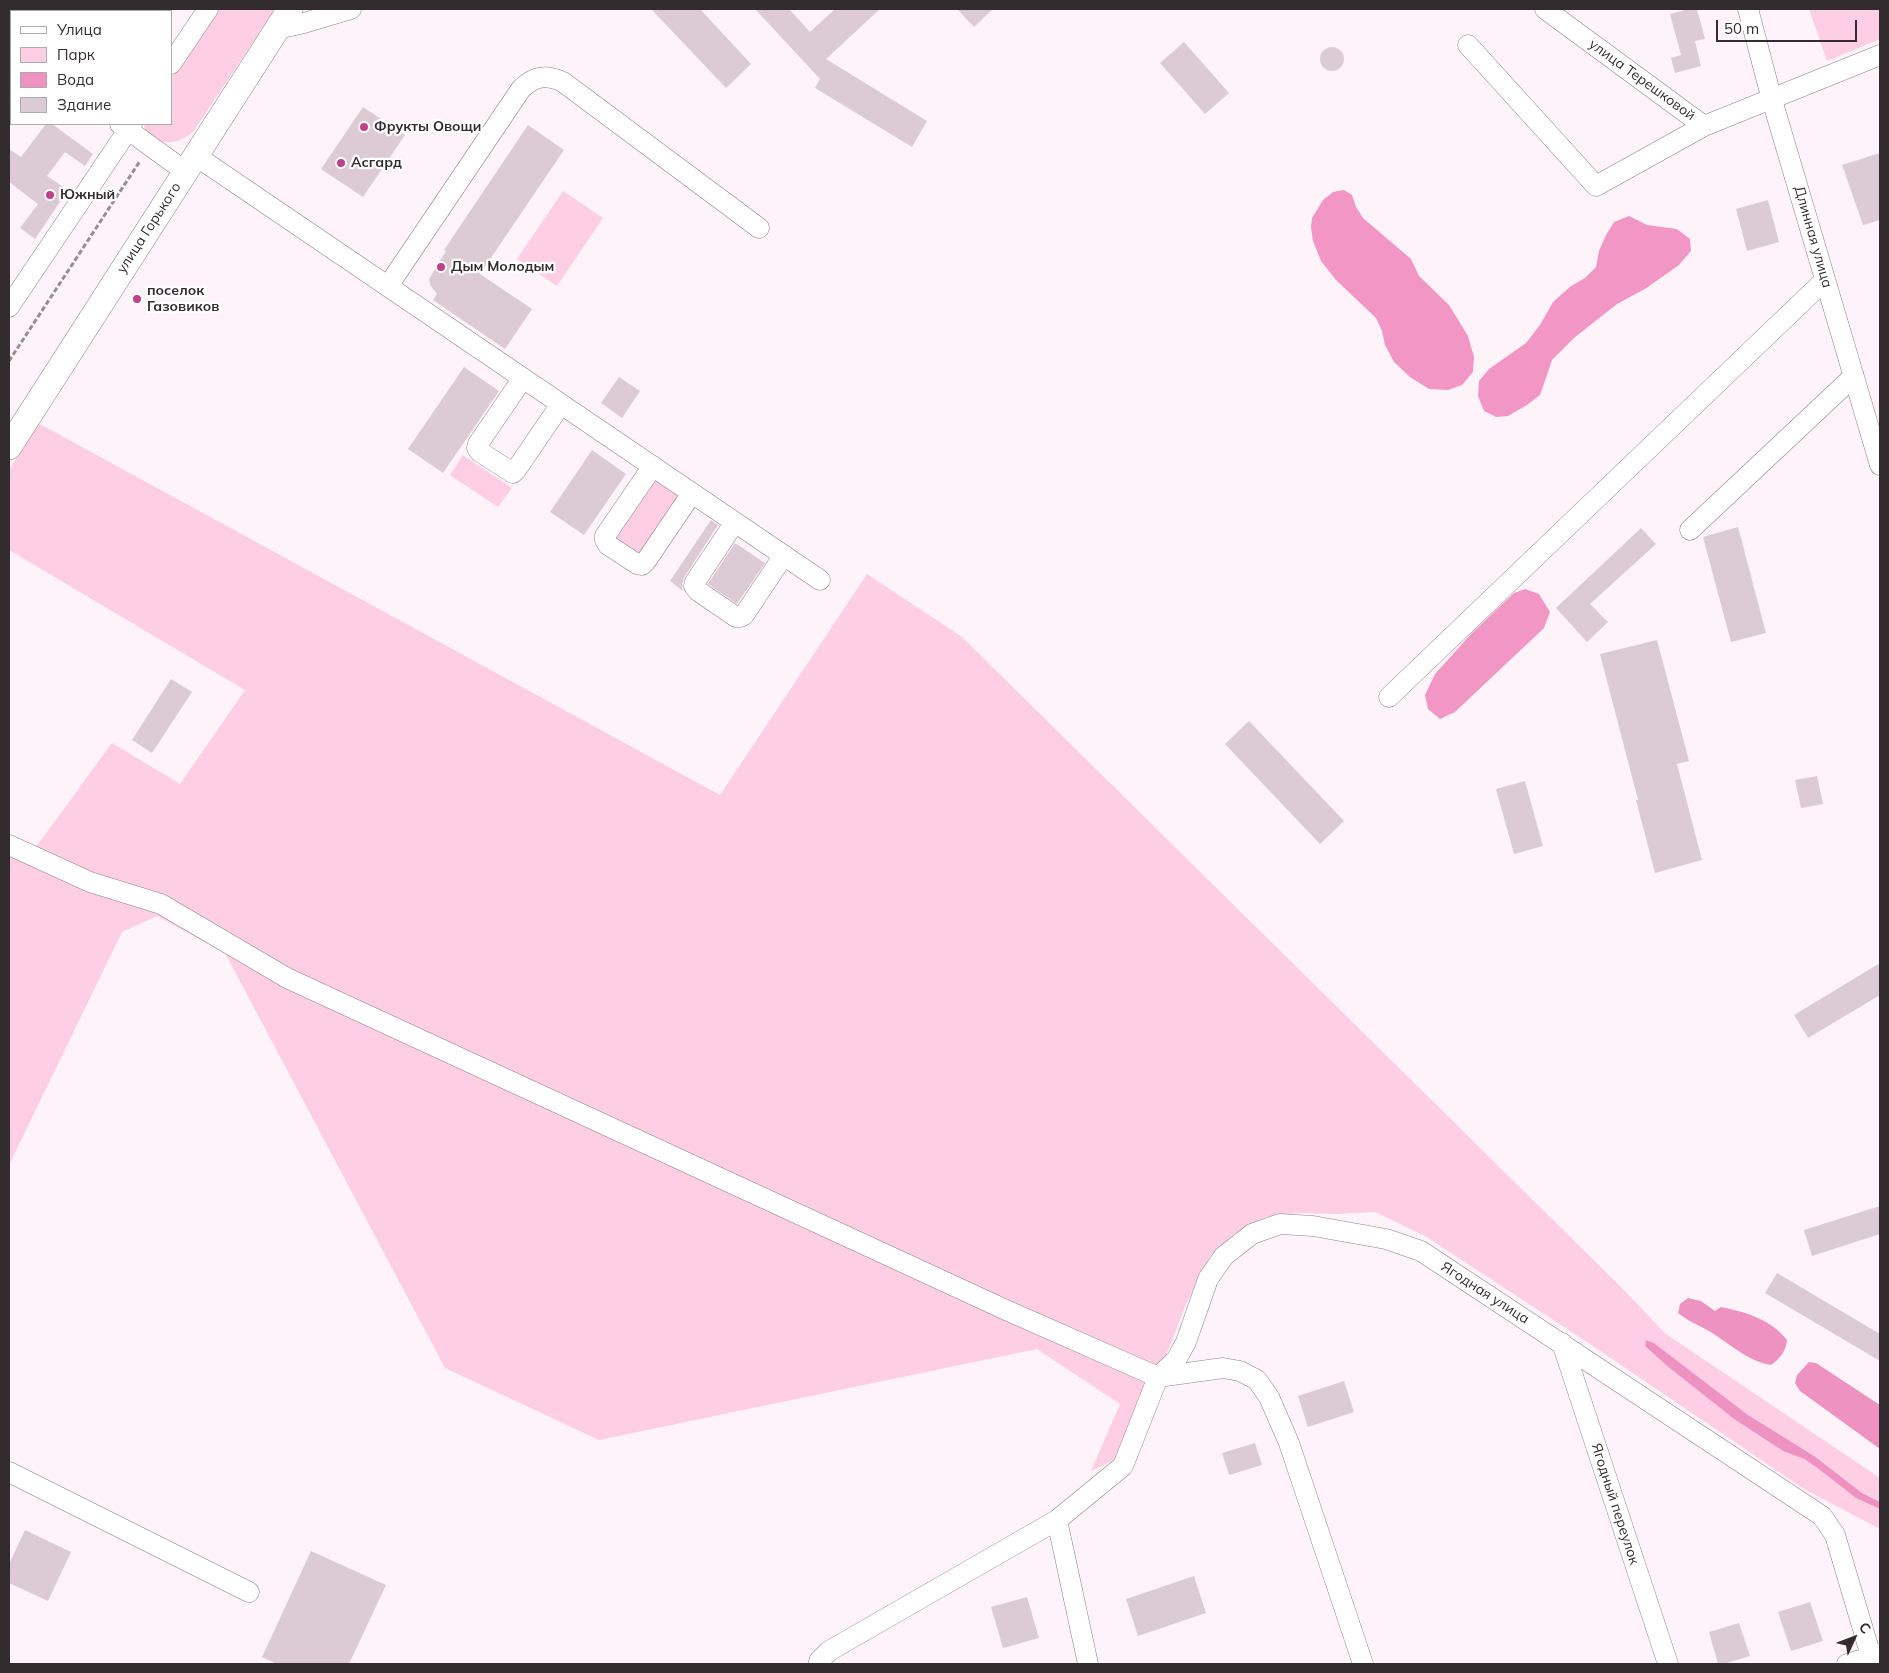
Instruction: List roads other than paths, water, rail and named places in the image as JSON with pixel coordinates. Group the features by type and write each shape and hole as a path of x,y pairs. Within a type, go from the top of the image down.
{"main road":[{"name":"улица Горького","path":"9,448 284,19"}],"street":[{"path":"172,63 208,9"},
{"path":"284,19 311,21 351,9"},
{"name":"улица Терешковой","path":"1545,9 1704,126 1880,55"},
{"name":"Длинная улица","path":"1748,9 1772,100 1880,465"},
{"path":"1468,45 1596,186 1704,126"},
{"path":"388,286 521,89 539,77 548,76 563,82 759,228"},
{"path":"9,308 127,126 150,145 191,164 388,286 820,580"},
{"path":"1389,697 1826,280"},
{"path":"1690,530 1854,376"},
{"path":"523,378 477,448 509,472 513,473 516,470 561,404"},
{"path":"653,466 605,536 604,540 608,545 622,555 642,565 692,493"},
{"path":"735,522 694,586 698,591 736,617 744,615 784,555"},
{"path":"9,845 90,882 162,904 288,978 979,1297 1158,1377 1223,1368 1240,1371 1257,1380 1269,1397 1289,1442 1363,1664"},
{"name":"Ягодная улица","path":"1158,1377 1176,1360 1186,1342 1208,1279 1224,1256 1252,1234 1280,1224 1313,1226 1386,1239 1421,1251 1822,1516 1835,1535 1875,1655"},
{"name":"Ягодный переулок","path":"1562,1343 1668,1664"},
{"path":"819,1663 829,1650 1057,1520 1123,1466 1158,1377"},
{"path":"9,1472 249,1592"},
{"path":"1057,1520 1088,1664"},
{"path":"1847,1664 1875,1655"}],"water":[{"path":"1688,1298 1701,1301 1715,1311 1721,1307 1749,1314 1766,1322 1787,1340 1784,1351 1771,1365 1746,1356 1678,1313 1680,1304"},
{"path":"1646,1340 1654,1343 1748,1415 1814,1456 1862,1493 1880,1502 1880,1509 1856,1498 1804,1459 1783,1451 1734,1419 1667,1366 1645,1346"},
{"path":"1809,1362 1816,1363 1880,1405 1880,1449 1800,1391 1795,1383 1797,1375"}],"place":[{"name":"Фрукты Овощи","path":"364,127"},
{"name":"Асгард","path":"341,163"},
{"name":"Южный","path":"50,195"},
{"name":"Дым Молодым","path":"441,267"},
{"name":"поселок Газовиков","path":"137,299"}]}
